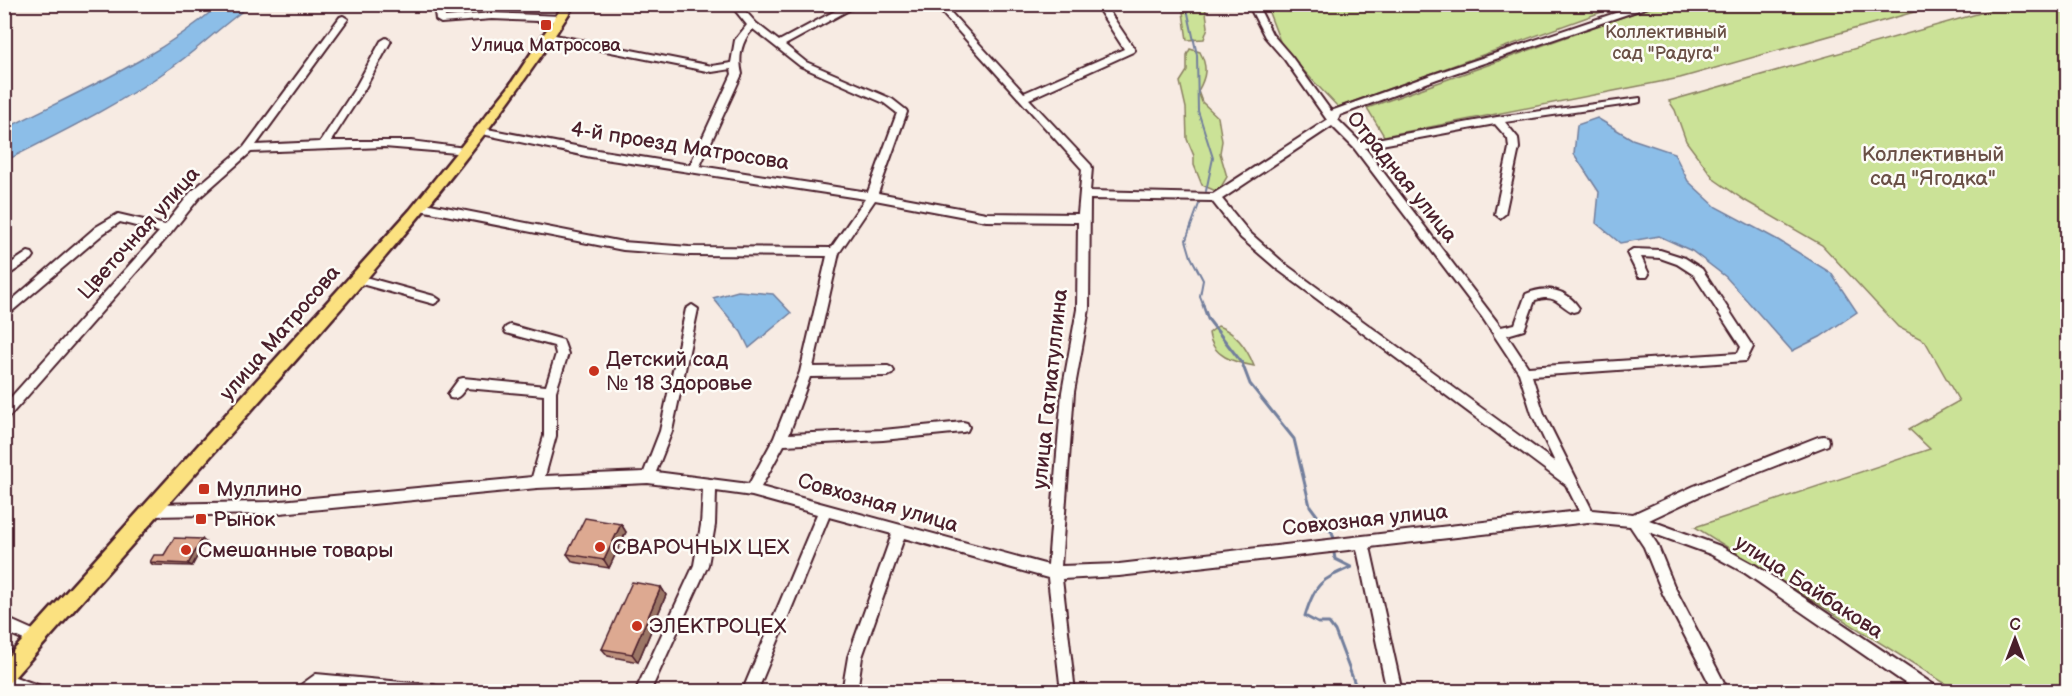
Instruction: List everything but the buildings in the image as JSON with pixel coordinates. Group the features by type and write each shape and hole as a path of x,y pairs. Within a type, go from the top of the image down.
{"main road":[{"name":"улица Матросова","path":"4,675 358,279 420,206 482,131 570,4"}],"street":[{"path":"438,4 441,20 492,15 561,19"},
{"path":"734,4 753,25 803,64 888,101 902,112 872,196 834,252 806,372 780,440 752,490"},
{"path":"780,44 856,4"},
{"name":"улица Гатиатуллина","path":"938,4 1087,168 1083,218 1083,309 1068,392 1054,573 1068,692"},
{"path":"1022,98 1130,50 1099,4"},
{"name":"Отрадная улица","path":"1252,4 1268,35 1288,58 1333,121 1358,146 1525,372 1538,414 1588,516"},
{"path":"1086,195 1215,198 1333,121 1335,113 1653,4"},
{"name":"Цветочная улица","path":"4,414 167,230 195,195 248,149 343,19"},
{"path":"694,167 737,74 734,65 738,46 747,28 753,25"},
{"path":"549,37 712,69 734,65"},
{"path":"324,144 359,90 386,41"},
{"path":"1358,146 1497,120 1635,100"},
{"path":"1497,120 1513,138 1514,148 1500,214"},
{"name":"4-й проезд Матросова","path":"482,131 591,153 694,167 986,217 1083,218"},
{"path":"248,149 324,144 388,144 465,152"},
{"path":"1215,198 1226,215 1274,264 1571,481"},
{"path":"420,206 623,246 689,251 834,252"},
{"path":"4,314 100,230 118,218 167,230"},
{"path":"1525,372 1743,358 1747,347 1698,272 1681,261 1660,254 1633,253 1643,274"},
{"path":"4,274 28,256"},
{"path":"358,279 434,300"},
{"path":"1498,333 1520,327 1530,297 1537,293 1559,296 1569,302 1573,308"},
{"path":"648,477 666,431 692,309"},
{"path":"510,330 559,343 562,354 550,391 550,436 537,482"},
{"path":"806,372 888,371"},
{"path":"454,394 464,383 550,391"},
{"path":"780,440 883,435 963,427"},
{"path":"1722,692 1668,589 1650,544 1634,520 1699,490 1823,441"},
{"name":"Совхозная улица","path":"153,510 270,508 537,482 648,477 752,490 1054,573 1119,570 1588,516"},
{"path":"642,692 701,565 708,525 710,484"},
{"path":"749,692 825,510"},
{"name":"улица Байбакова","path":"1588,516 1634,520 1715,550 1750,569 1932,692"},
{"path":"849,692 855,657 900,531"},
{"path":"1362,542 1395,692"},
{"path":"4,624 37,639"},
{"path":"4,680 38,692"},
{"path":"303,692 316,681 434,692"}],"green space":[{"name":"Коллективный сад \"Ягодка\"","path":"2012,4 2067,5 2067,691 1957,691 1695,527 1930,449 1909,429 1959,401 1925,341 1898,327 1822,245 1744,200 1715,180 1686,141 1675,110 1669,101"},
{"path":"1182,5 1205,5 1208,27 1204,39 1187,40"},
{"path":"1266,5 1621,5 1338,107 1283,49"},
{"name":"Коллективный сад \"Радуга\"","path":"1656,5 1939,5 1680,78 1384,136 1367,108"},
{"path":"1190,49 1200,52 1204,62 1203,81 1198,91 1202,102 1218,117 1222,141 1220,153 1227,177 1218,192 1202,185 1187,139 1186,108 1180,82 1187,71 1187,55"},
{"path":"1218,326 1231,333 1240,342 1254,366 1225,357 1214,348 1209,333"}],"water":[{"path":"219,5 251,5 182,60 132,93 5,161 5,129 89,88 143,58 195,25"},
{"path":"1597,118 1632,139 1674,153 1688,181 1716,207 1778,240 1831,273 1857,312 1820,337 1792,351 1726,277 1692,251 1659,236 1620,243 1596,223 1599,192 1574,154 1577,125"},
{"path":"738,291 773,294 791,313 749,348 741,332 713,298"}],"waterway":[{"path":"1186,4 1197,55 1198,111 1213,158 1206,191"},
{"path":"1199,204 1186,240 1191,257 1203,280 1200,296 1204,306"},
{"path":"1203,305 1208,319 1242,363 1250,384 1294,439 1310,506 1327,529 1332,532 1334,539"},
{"path":"1334,553 1335,559 1351,567 1320,584 1312,596 1305,616 1318,623 1329,623 1335,631 1358,692"}],"place":[{"name":"Улица Матросова","path":"546,25"},
{"name":"Детский сад № 18 Здоровье","path":"594,371"},
{"name":"Муллино","path":"204,489"},
{"name":"Рынок","path":"201,519"},
{"name":"СВАРОЧНЫХ ЦЕХ","path":"600,547"},
{"name":"Смешанные товары","path":"186,550"},
{"name":"ЭЛЕКТРОЦЕХ","path":"637,626"}]}
